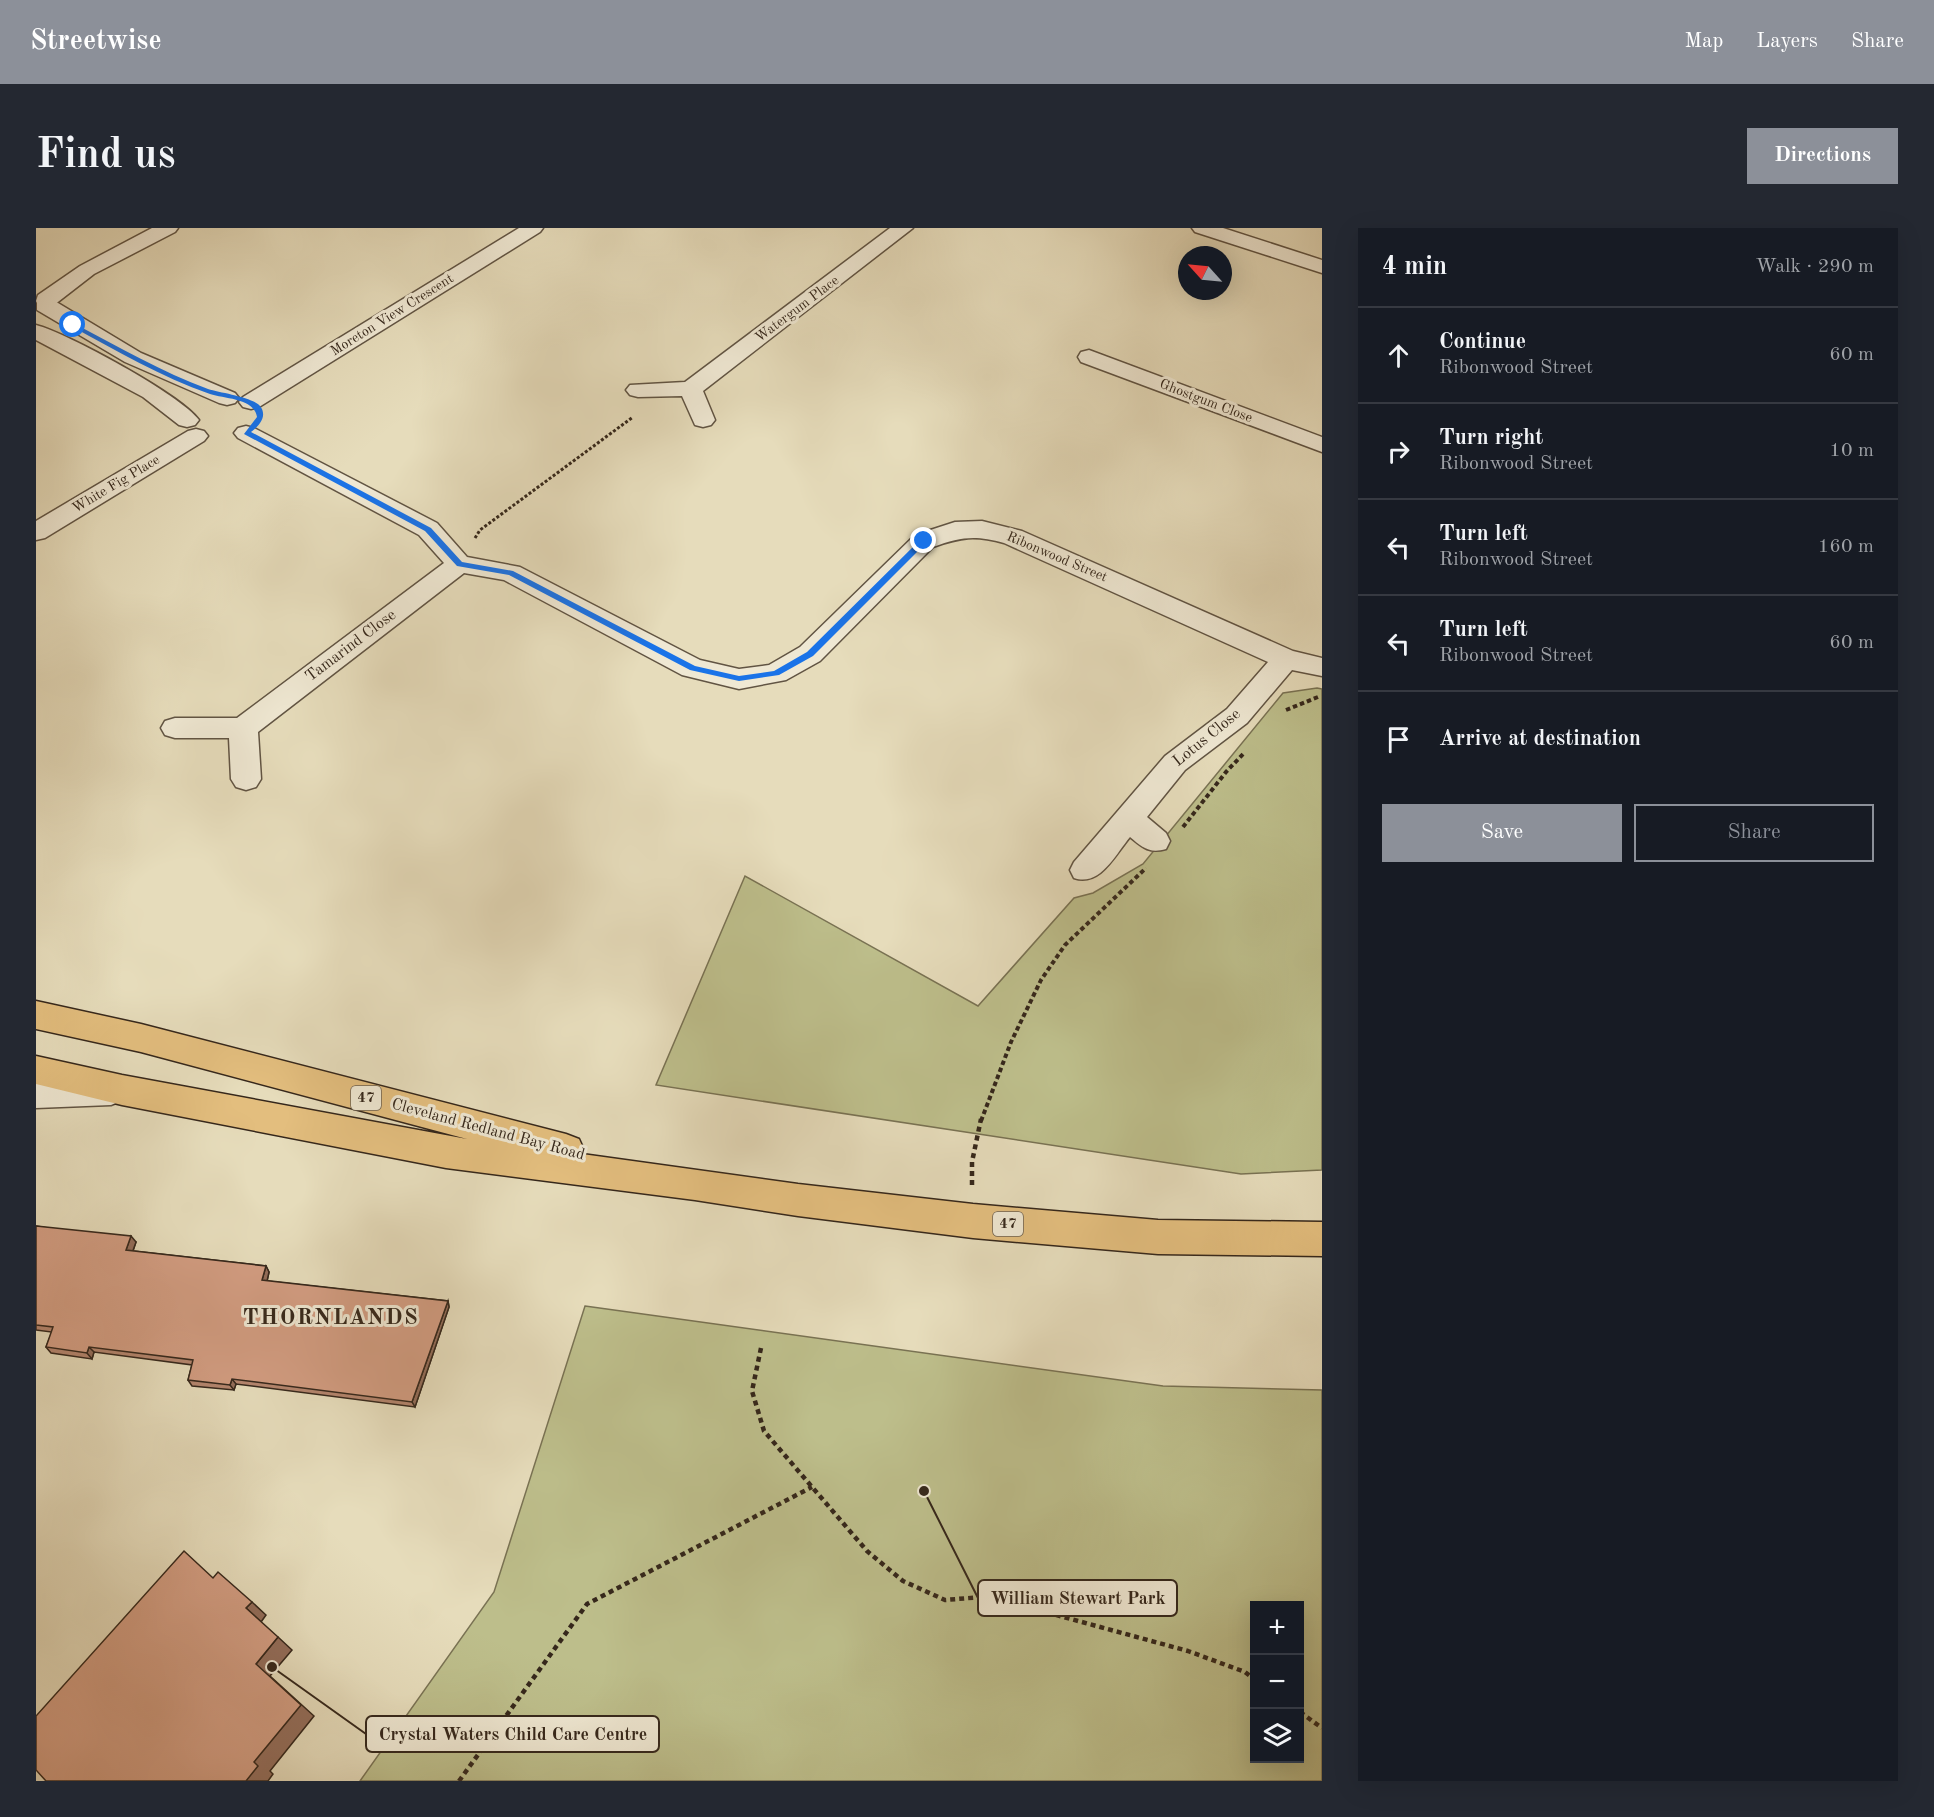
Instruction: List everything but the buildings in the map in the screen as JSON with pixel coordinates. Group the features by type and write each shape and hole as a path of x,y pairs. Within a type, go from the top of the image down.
{"highway":[{"name":"Cleveland Redland Bay Road","path":"36,1015 141,1038 695,1184"},
{"name":"Cleveland Redland Bay Road","path":"36,1070 446,1152 695,1184 798,1200 974,1221 1158,1237 1322,1239"}],"street":[{"path":"42,296 68,266 142,228"},
{"path":"42,296 168,228"},
{"name":"Moreton View Crescent","path":"252,402 532,228"},
{"name":"Watergum Place","path":"690,389 903,228"},
{"path":"1202,228 1322,267"},
{"path":"42,296 73,325 175,379 227,398 252,402 259,408 260,417 256,425 215,433"},
{"path":"36,332 151,392 215,433 428,529 459,564"},
{"name":"Ghostgum Close","path":"1089,357 1322,445"},
{"path":"638,390 690,389 703,420"},
{"path":"215,433 194,409 208,401 227,398"},
{"name":"White Fig Place","path":"36,532 215,433"},
{"name":"Ribonwood Street","path":"459,564 511,573 692,668 739,679 776,674 810,654 924,541 955,530 982,529 1013,537 1287,659 1322,667"},
{"name":"Tamarind Close","path":"243,728 459,564"},
{"name":"Lotus Close","path":"1085,870 1175,763 1237,716 1287,659"},
{"path":"176,728 243,728 246,779"},
{"path":"1128,818 1161,846"},
{"path":"36,1093 122,1089"}],"path":[{"path":"459,564 480,530 638,414"},
{"path":"1285,711 1322,697"},
{"path":"974,1221 972,1162 983,1112 1011,1042 1041,981 1065,945 1161,846 1248,749"},
{"path":"761,1348 752,1390 764,1431 867,1551 903,1581 945,1600 982,1597 1016,1604 1188,1651 1250,1676"},
{"path":"459,1781 587,1604 812,1487"},
{"path":"1304,1715 1322,1728"}],"green space":[{"path":"1322,689 1322,1170 1241,1174 656,1085 745,876 978,1006 1074,898 1093,893 1143,864 1283,693"},
{"path":"585,1306 1163,1386 1322,1390 1322,1781 360,1781 494,1592"}],"place":[{"name":"William Stewart Park","path":"924,1491"},
{"name":"Crystal Waters Child Care Centre","path":"272,1667"}],"district":[{"name":"THORNLANDS","path":"331,1318"}],"route":[{"path":"73,325 175,379 227,398 240,398 252,402 259,408 260,417 256,425 246,433 428,529 459,564 511,573 692,668 739,679 776,674 810,654 924,541"}]}
